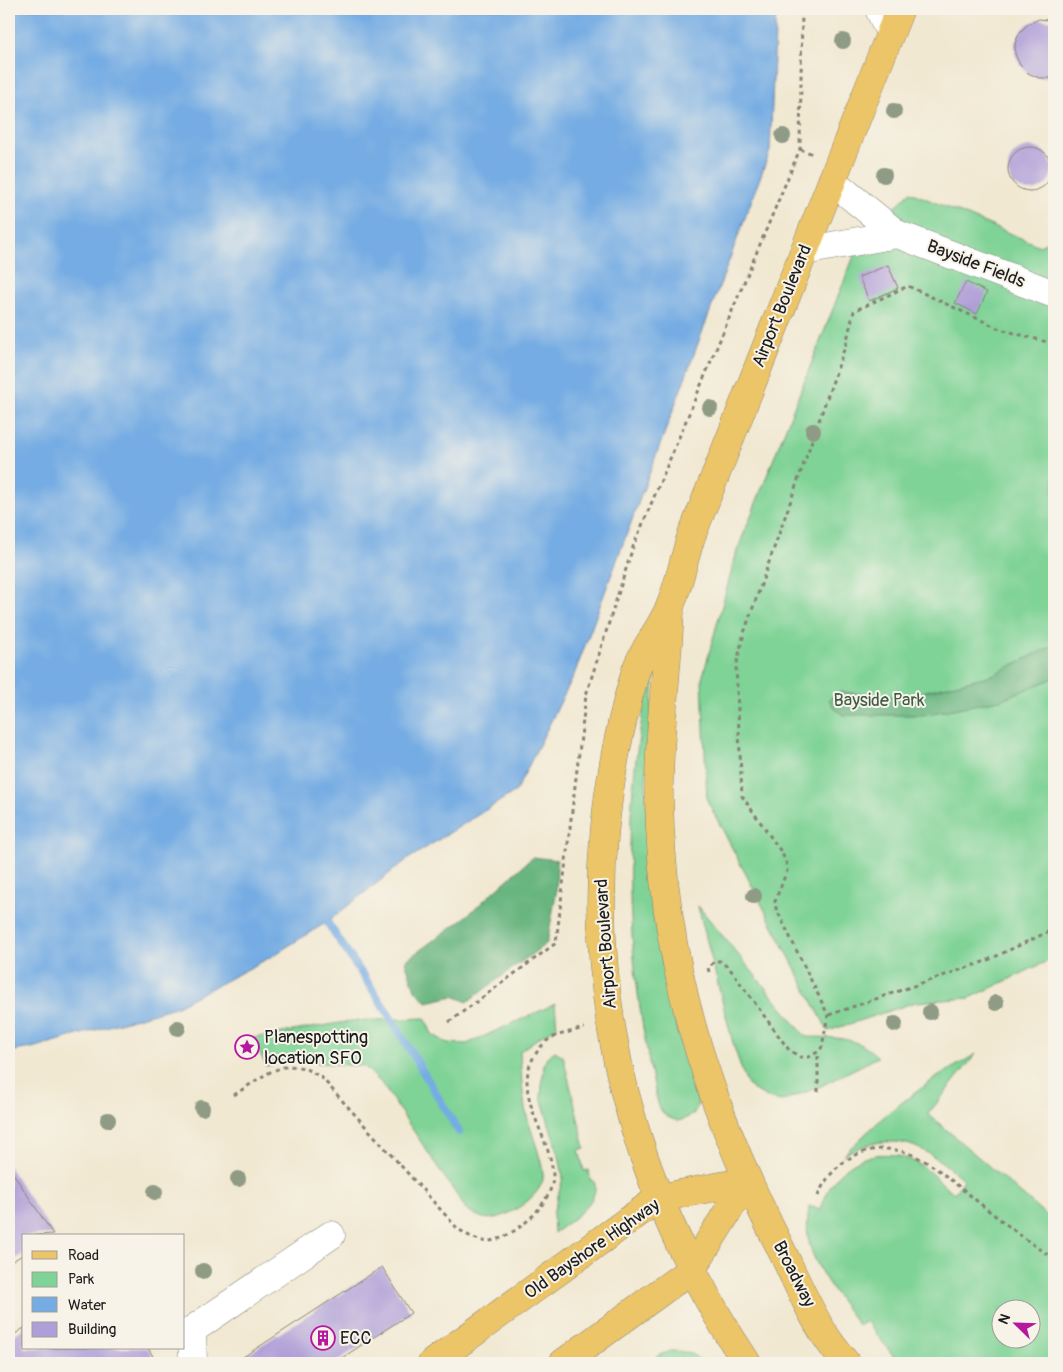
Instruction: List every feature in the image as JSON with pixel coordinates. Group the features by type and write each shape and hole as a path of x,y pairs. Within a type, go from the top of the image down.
{"main road":[{"name":"Airport Boulevard","path":"659,1198 635,1132 610,1019 600,904 602,848 617,754 637,668 670,605 691,537 895,21"},
{"name":"Airport Boulevard","path":"670,605 659,796 663,882 668,920 683,996 698,1052 747,1181"},
{"name":"Old Bayshore Highway","path":"432,1363 659,1198 747,1181"},
{"path":"563,1363 692,1269 747,1181"},
{"name":"Broadway","path":"747,1181 824,1334 846,1363"},
{"path":"659,1198 692,1269 722,1324 747,1363"}],"lane":[{"path":"879,9 895,21"},
{"name":"Bayside Fields","path":"832,181 897,234 1054,294"},
{"path":"804,251 897,234"},
{"path":"193,1363 192,1330 331,1235"}],"path":[{"path":"449,1022 556,943 586,695 633,547 800,149 802,9"},
{"path":"710,980 708,968 715,961 720,961 730,968 789,1050 800,1057 808,1057 818,1052 822,1047 828,1015 774,904 788,868 782,854 742,796 736,667 744,633 846,344 854,310 908,286 1000,329 1054,344"},
{"path":"828,1015 986,961 1054,929"},
{"path":"234,1095 271,1072 287,1066 302,1067 321,1077 458,1229 469,1236 489,1242 514,1234 530,1220 544,1200 553,1178 551,1163 530,1100 528,1076 532,1059 550,1039 610,1019"},
{"path":"818,1052 818,1092"},
{"path":"818,1196 828,1176 849,1158 874,1149 887,1149 913,1155 936,1168 1054,1258"}],"green space":[{"name":"Bayside Park","path":"910,192 1040,246 1054,236 1054,958 970,998 916,1002 828,1031 707,800 702,679 737,551 858,246"},
{"path":"1054,645 1054,678 1000,700 922,715 843,715 833,707 829,699 840,692 902,697 992,675"},
{"path":"655,666 646,782 651,898 668,994 682,1048 698,1097 697,1107 693,1115 679,1121 664,1114 657,1099 646,1045 632,937 630,829 634,775 641,721 652,667"},
{"path":"533,857 557,860 556,894 547,943 467,1002 454,996 427,1002 415,990 405,961 463,919"},
{"path":"698,906 806,1037 836,1038 853,1041 878,1057 819,1087 782,1101 771,1099 752,1089 746,1082 734,1047"},
{"path":"555,1004 557,1028 541,1036 520,1051 525,1108 541,1164 543,1179 538,1190 524,1204 509,1213 492,1219 477,1216 466,1209 382,1084 364,1066 289,1061 266,1066 253,1038 351,1021 425,1018 432,1034 447,1043 467,1044"},
{"path":"555,1051 563,1056 585,1148 579,1150 584,1171 588,1170 590,1180 594,1181 595,1189 589,1204 554,1233 553,1214 563,1178 560,1160 541,1097 544,1065 547,1057"},
{"path":"976,1054 928,1114 1054,1222 1054,1363 899,1363 866,1321 858,1325 823,1275 812,1253 809,1242 807,1224 809,1206 821,1210 826,1194 844,1170 869,1156 884,1154 899,1156 915,1162 954,1193 964,1180 935,1158 908,1144 878,1143 861,1147 843,1155 889,1112 934,1079"},
{"path":"671,1351 688,1353 703,1363 649,1363 659,1355"}],"water":[{"path":"9,9 776,9 770,151 574,675 516,791 408,859 327,922 269,958 175,1007 36,1047 9,1052"}],"building":[{"path":"1039,19 1054,21 1054,76 1050,78 1039,78 1028,73 1020,65 1015,54 1015,43 1020,32 1028,24"},
{"path":"1034,147 1046,153 1051,161 1051,177 1046,185 1038,190 1026,191 1014,185 1009,177 1008,165 1014,153 1022,148"},
{"path":"888,265 898,288 869,301 859,277"},
{"path":"966,282 987,292 977,314 955,303"},
{"path":"9,1167 53,1234 22,1234 22,1255 9,1263"},
{"name":"ECC","path":"382,1267 411,1313 334,1363 234,1363"},
{"path":"22,1329 22,1350 149,1350 157,1363 10,1363 9,1338"}],"waterway":[{"path":"327,922 386,1010 459,1132"}],"place":[{"name":"Planespotting location SFO","path":"247,1047"},
{"name":"ECC","path":"323,1338"}]}
